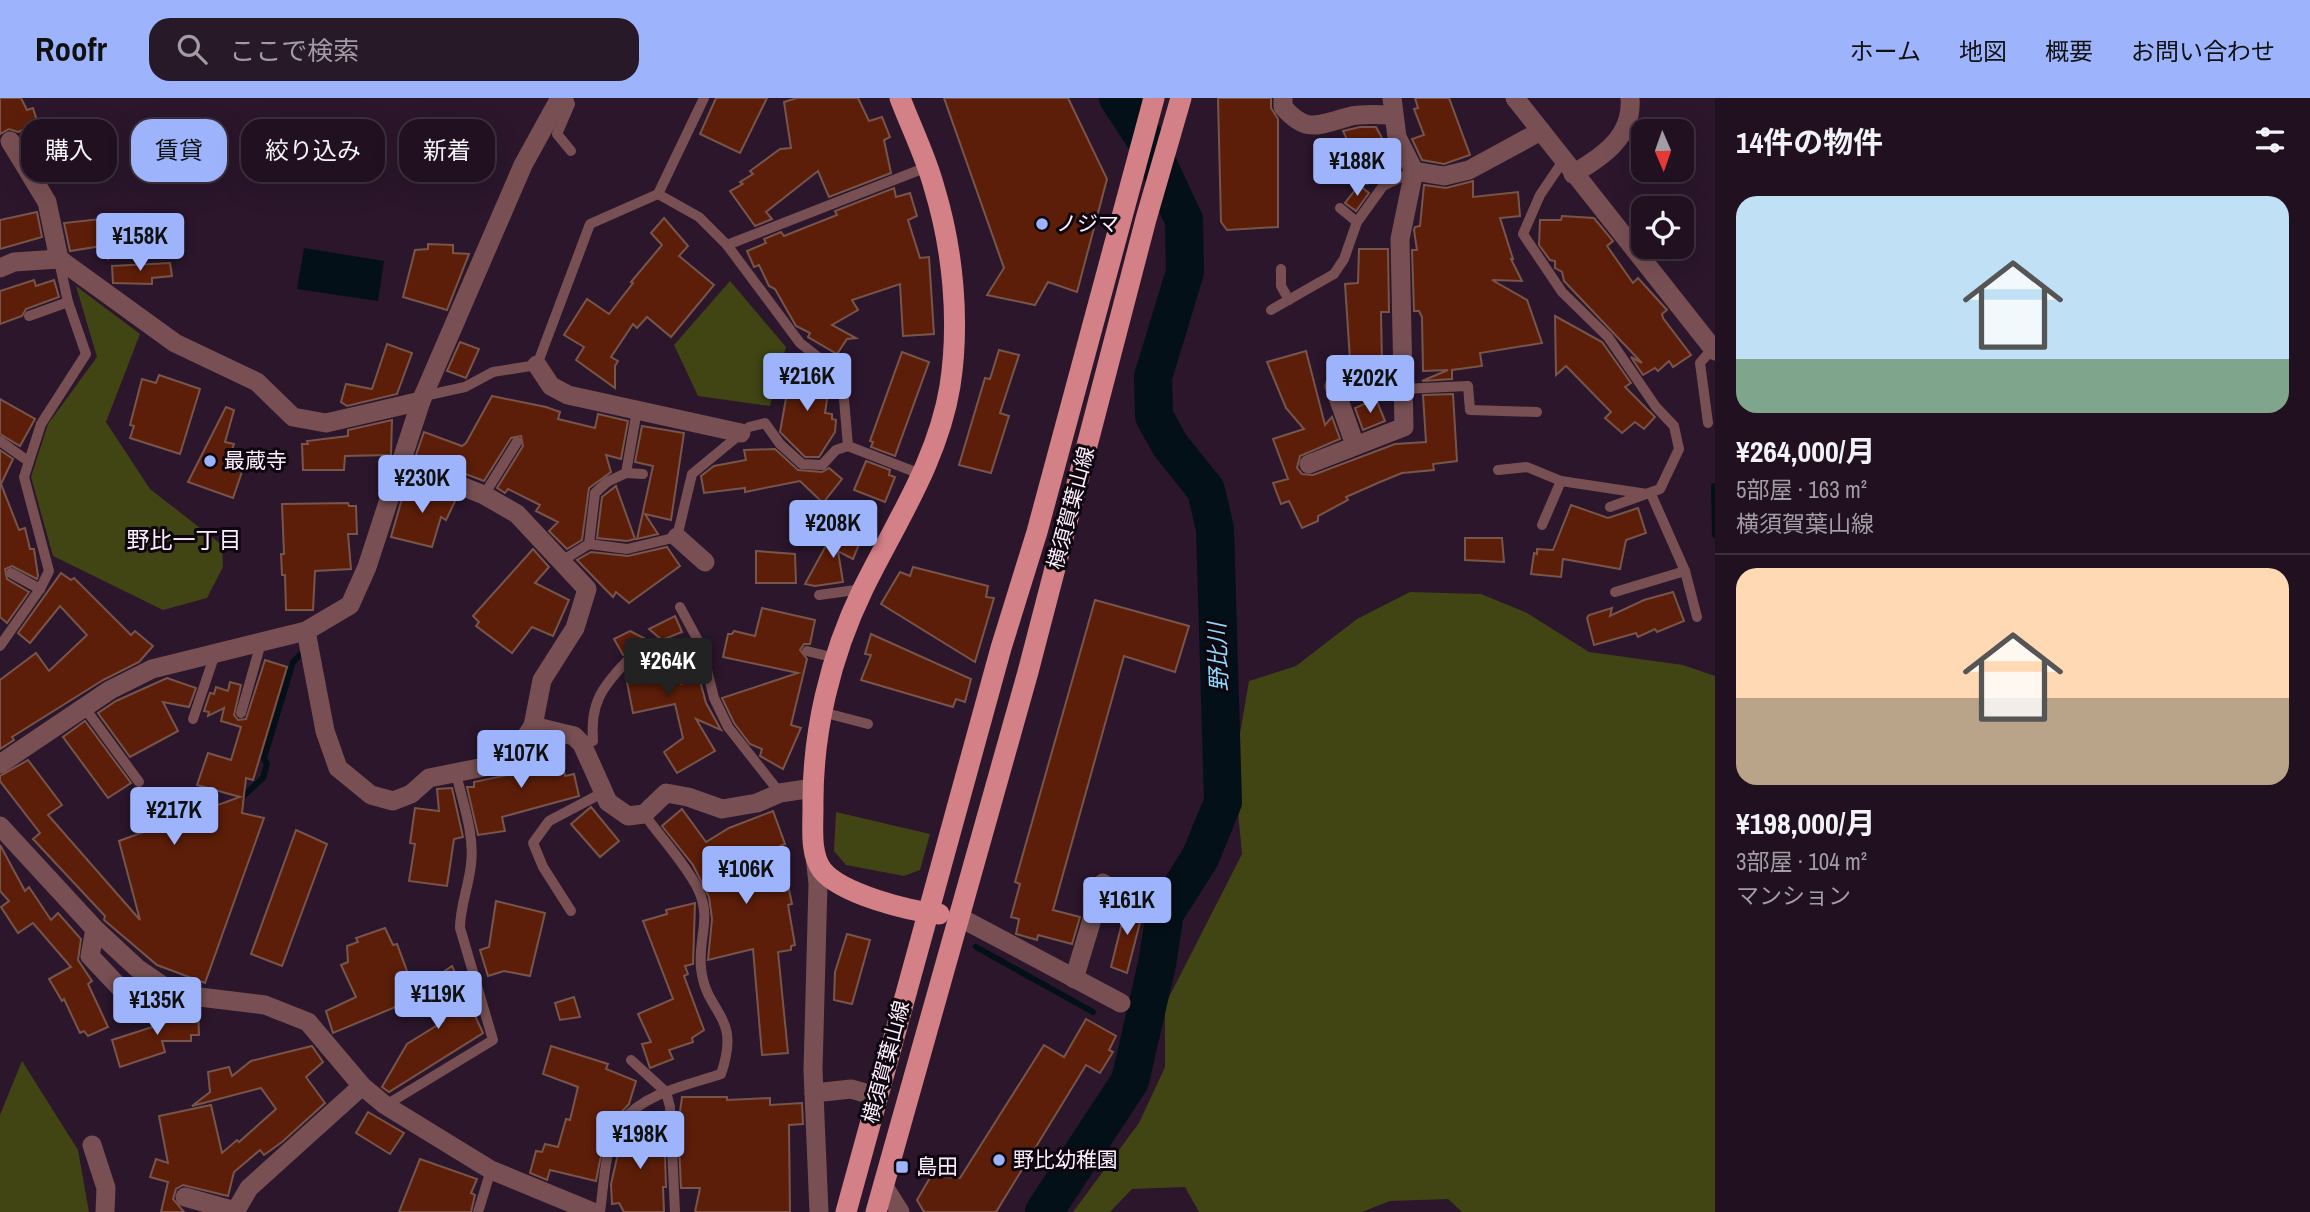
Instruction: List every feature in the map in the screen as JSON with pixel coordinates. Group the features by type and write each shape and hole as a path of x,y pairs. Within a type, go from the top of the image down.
{"main road":[{"path":"900,98 934,185 948,246 955,324 946,408 923,475 863,589 836,659 822,712 813,788 813,846 820,867 840,885 927,913 957,916"},
{"name":"横須賀葉山線","path":"846,1212 927,913 1037,533 1154,98"},
{"name":"横須賀葉山線","path":"890,1205 957,916 1028,672 1146,219 1179,106"}],"street":[{"path":"0,764 84,707 152,669 306,631 350,605 367,567 422,399 523,165 560,98"},
{"path":"1283,98 1283,107 1297,123 1322,127 1350,116 1392,107 1397,137 1414,171 1400,239 1404,427 1309,464"},
{"path":"1515,98 1714,350"},
{"path":"1568,168 1616,145 1631,108 1630,98"},
{"path":"1414,171 1444,176 1469,170 1541,131"},
{"path":"10,141 47,202 59,260"},
{"path":"0,268 15,262 59,260 175,343 257,383 293,416 326,423 422,399"},
{"path":"537,365 551,386 568,396 741,433"},
{"path":"1335,386 1356,445"},
{"path":"306,631 325,731 338,768 371,795 393,801 411,794 429,778 509,762 533,726 542,680 576,628 587,589 517,514 484,495 401,461"},
{"path":"677,537 705,562"},
{"path":"533,726 574,736 583,744 608,802 628,816 644,814 666,793 688,797 722,809 757,803 780,793 813,788"},
{"path":"0,825 95,929 137,968 175,994 265,1005 309,1022 362,1086 385,1105 491,1170 593,1212"},
{"path":"813,846 818,884 814,1093 818,1212"},
{"path":"1073,979 1103,883"},
{"path":"957,916 1121,1003"},
{"path":"95,929 90,956 121,989"},
{"path":"185,1198 235,1212 248,1188 362,1086"},
{"path":"814,1093 851,1089 876,1096"},
{"path":"92,1145 106,1188 105,1212"}],"lane":[{"path":"568,98 570,104 557,135 571,151"},
{"path":"422,399 466,387 493,372 537,365 590,224 658,194 704,98"},
{"path":"727,245 927,167"},
{"path":"1568,168 1540,195 1523,234 1562,292 1608,337 1656,407 1674,426 1679,449 1660,489 1610,507"},
{"path":"1271,310 1334,274 1344,259 1357,222 1384,186 1414,171"},
{"path":"658,194 699,217 727,245 800,342 842,376 848,446"},
{"path":"1340,208 1357,222"},
{"path":"0,646 40,589 49,571 24,477 41,424 86,354 68,302 59,260"},
{"path":"1281,269 1281,286 1289,300"},
{"path":"29,316 68,302"},
{"path":"1708,423 1700,363 1714,350"},
{"path":"1402,389 1468,386 1470,410 1537,412"},
{"path":"626,473 637,410"},
{"path":"560,562 589,544 627,549 677,537 692,474 748,427 765,423 780,444 802,464 822,465 836,450 848,446 923,475"},
{"path":"0,441 28,461"},
{"path":"484,495 517,442"},
{"path":"1498,470 1527,467 1561,481 1651,494"},
{"path":"589,544 595,493 607,482 626,473 643,474"},
{"path":"1542,525 1561,481"},
{"path":"1651,494 1685,571 1697,617"},
{"path":"1615,592 1685,571"},
{"path":"11,573 40,589"},
{"path":"819,595 863,589"},
{"path":"680,607 701,646 714,698 728,727 780,793"},
{"path":"241,713 261,642"},
{"path":"807,651 836,659"},
{"path":"193,719 215,654"},
{"path":"583,744 593,741 592,720 602,687 627,661"},
{"path":"84,707 139,782"},
{"path":"822,712 868,724"},
{"path":"385,1105 493,1040 460,928 460,915 472,862 470,837 456,772"},
{"path":"571,911 543,867 533,843 549,821 604,792"},
{"path":"600,1212 611,1145 621,1123 649,1100 721,1074 729,1050 726,1023 710,997 701,971 700,945 707,919 698,889 644,814"},
{"path":"631,1060 666,1092 670,1107 675,1212"},
{"path":"478,1212 491,1170"}],"green space":[{"path":"730,281 786,347 770,406 698,396 674,345"},
{"path":"76,286 140,334 106,422 150,489 222,545 223,567 207,598 163,610 53,556 31,477 48,424 97,357"},
{"path":"1410,592 1481,594 1527,613 1589,652 1683,665 1715,676 1715,1212 1462,1212 1448,1199 1390,1201 1362,1212 1199,1212 1185,1187 1132,1189 1110,1212 1073,1212 1139,1123 1165,1067 1165,1005 1242,854 1234,769 1249,681 1296,666 1357,619"},
{"path":"836,812 930,834 920,870 904,876 846,865 834,851"},
{"path":"22,1061 78,1150 89,1212 0,1212 0,1115"}],"shaded area":[{"path":"304,248 384,261 378,301 297,289"}],"building":[{"path":"0,98 21,98 27,110 33,108 36,119 21,119 21,131 9,129 0,134"},
{"path":"716,98 767,98 740,153 700,134"},
{"path":"797,98 858,98 869,121 882,117 890,137 884,140 891,173 829,197 818,171 766,212 772,219 755,226 730,191 743,184 740,182 753,174 750,171 780,149 791,148 784,102"},
{"name":"ノジマ","path":"944,98 1068,98 1107,179 1077,292 1048,282 1035,305 987,295 1004,268"},
{"path":"1218,98 1271,98 1271,108 1278,119 1278,227 1227,230 1221,222"},
{"path":"1415,98 1449,98 1470,155 1444,164 1422,160 1412,139 1424,135 1414,109 1418,108"},
{"path":"1376,127 1399,169 1367,184 1343,131"},
{"path":"1473,181 1473,197 1518,192 1520,216 1500,218 1511,259 1522,281 1492,280 1527,300 1542,343 1480,353 1482,366 1452,370 1452,379 1422,381 1448,370 1423,371 1422,317 1419,311 1414,311 1412,250 1417,250 1414,230 1420,226 1424,185 1446,188"},
{"path":"1359,185 1369,193 1356,211 1345,203"},
{"path":"894,188 896,197 910,193 917,216 908,220 920,258 929,257 934,334 903,336 900,284 852,300 858,310 832,325 856,338 847,339 837,354 808,337 810,333 796,326 775,289 769,286 759,265 754,267 747,251 766,243 764,239 781,232 784,236 837,215 835,211"},
{"path":"37,212 42,237 0,249 0,220"},
{"path":"127,216 130,245 108,259 108,245 70,251 64,223"},
{"path":"1562,216 1594,218 1613,241 1607,246 1633,283 1638,278 1667,310 1662,314 1663,318 1691,355 1673,367 1669,361 1658,371 1655,368 1643,375 1631,357 1642,363 1564,281 1562,272 1555,268 1555,261 1550,260 1539,245 1540,220 1561,220"},
{"path":"664,218 688,246 679,256 714,285 671,337 647,317 637,328 633,324 611,357 618,361 615,366 615,388 576,360 584,347 564,335 587,299 609,314 662,245 651,233"},
{"path":"428,244 453,245 453,253 469,254 447,310 403,297 415,250 428,249"},
{"path":"1359,249 1388,249 1389,312 1381,312 1382,366 1373,367 1372,374 1351,375 1345,284 1358,283"},
{"path":"170,263 172,276 152,278 152,284 113,283 112,266"},
{"path":"34,280 36,286 54,280 59,297 26,309 22,316 0,324 0,291"},
{"path":"1555,316 1602,342 1631,383 1625,387 1655,417 1644,429 1635,422 1622,433 1605,418 1611,412 1566,366 1556,375"},
{"path":"460,342 479,349 466,378 447,371"},
{"path":"387,344 412,353 397,394 347,406 341,402 346,384 372,389"},
{"path":"999,350 1019,355 1000,413 1009,416 991,473 959,465 985,378 990,379"},
{"path":"1306,351 1325,425 1332,417 1340,439 1300,456 1297,468 1302,474 1313,475 1395,444 1426,442 1423,395 1453,394 1457,461 1433,464 1434,470 1402,473 1380,482 1346,497 1348,500 1318,516 1318,521 1302,528 1289,501 1281,504 1273,483 1288,479 1273,439 1304,429 1286,408 1267,362"},
{"path":"902,352 929,362 895,456 871,447 873,442 870,441"},
{"path":"792,365 826,373 818,385 829,386 825,413 832,414 832,419 836,420 835,432 819,457 805,457 780,432"},
{"path":"159,375 200,389 180,454 130,438 134,426 130,425 142,379 156,383"},
{"path":"492,396 546,407 560,412 558,419 595,428 598,414 628,421 621,459 606,455 611,472 589,488 582,540 567,549 549,531 558,522 536,511 540,505 508,489 505,493 497,488 523,446 521,436 511,438 484,481 416,455 424,432 462,446 466,443"},
{"path":"0,399 35,419 20,446 0,434"},
{"path":"1376,399 1385,421 1363,430 1355,408"},
{"path":"226,407 234,410 225,442 234,444 231,452 247,457 233,498 188,482"},
{"path":"392,420 391,455 345,456 344,470 303,470 302,444 308,444 307,441 348,436 348,430"},
{"path":"642,426 684,433 671,520 645,514 658,534 637,539 653,466 635,462"},
{"path":"775,449 798,470 822,472 829,468 842,479 823,503 800,481 745,492 745,488 704,493 701,476 714,466 746,460 744,450"},
{"path":"0,450 13,459 1,484 19,530 25,528 30,549 34,549 38,576 37,579 12,566 5,569 7,579 29,592 7,623 0,617"},
{"path":"866,461 890,470 889,475 895,477 885,502 854,490"},
{"path":"420,483 457,497 446,520 441,517 432,547 391,537 403,495 420,494"},
{"path":"616,486 635,539 627,541 597,538 602,497"},
{"path":"348,503 349,506 356,506 357,534 348,534 351,569 315,571 313,610 286,610 285,575 282,575 281,554 284,554 282,504"},
{"path":"1571,505 1608,518 1638,508 1646,533 1626,540 1620,569 1563,559 1561,577 1531,574 1534,553 1537,554 1537,549 1553,550"},
{"path":"835,529 860,542 853,559 838,551 843,582 815,586 805,584"},
{"path":"1465,538 1502,538 1504,562 1465,560"},
{"path":"667,547 680,566 629,603 616,592 613,597 577,560 591,552 628,556"},
{"path":"533,549 549,567 535,583 569,600 553,636 532,627 512,653 476,626 479,622 473,616"},
{"path":"756,551 795,554 796,583 756,583"},
{"path":"913,567 988,586 986,597 994,598 975,662 881,604 900,572 910,576"},
{"path":"61,573 71,580 74,578 131,635 135,631 153,646 139,662 103,680 12,737 14,740 0,749 0,680 36,653 49,671 87,635 60,606 30,643 18,633"},
{"path":"1673,592 1684,621 1657,632 1655,629 1638,637 1636,633 1594,645 1587,618 1589,615 1612,608 1610,616 1644,600"},
{"path":"1095,600 1189,626 1175,672 1124,656 1053,910 1080,917 1072,944 1038,935 1037,940 1016,934 1019,919 1011,917 1020,884 1015,882"},
{"path":"762,608 815,620 810,644 804,644 800,650 807,659 791,725 801,728 783,769 760,756 762,749 750,744 734,723 722,698 798,673 723,657 728,634 734,631 755,636"},
{"path":"675,616 682,632 662,640 649,629"},
{"path":"630,631 665,649 671,675 678,673 681,684 699,677 706,703 721,730 696,719 715,751 677,773 664,752 683,738 675,704 633,713 626,677 633,676 630,669 634,660 629,654 623,655 614,639"},
{"path":"871,634 971,679 965,702 956,699 953,707 861,680 871,655 865,654"},
{"path":"265,660 287,667 253,780 246,778 242,813 264,818 205,983 157,965 104,920 105,916 33,839 40,833 0,781 0,776 28,760 62,805 48,815 140,920 119,841 240,797 197,785 208,753 231,760 241,727 221,721 224,708 208,716 209,712 204,711 210,693 214,694 216,687 228,691 230,682 241,685 234,715 238,720 246,719"},
{"path":"167,678 196,688 189,707 163,702 178,731 130,757 98,713 116,701"},
{"path":"85,721 131,783 108,798 63,737"},
{"path":"558,745 565,776 574,774 579,796 502,817 505,831 478,835 467,787 474,787 474,782 512,774 529,753"},
{"path":"452,788 463,837 454,839 447,886 409,881 415,844 410,843 415,808 439,811 437,789"},
{"path":"591,807 619,841 600,857 571,824"},
{"path":"682,809 706,842 729,828 773,811 785,844 780,846 792,904 788,905 795,945 791,946 791,950 778,952 788,1053 762,1055 753,949 708,960 712,919 709,897 693,865 662,826"},
{"path":"296,830 327,844 282,966 251,954"},
{"path":"0,845 25,891 29,887 51,920 58,913 81,939 78,960 92,981 88,984 108,1027 88,1036 84,1031 80,1033 64,999 62,1001 49,979 71,967 33,923 18,933 1,907 9,901 0,891"},
{"path":"496,901 545,913 530,976 504,971 488,976 480,950 489,947"},
{"path":"695,903 693,964 685,966 688,974 684,976 704,1030 692,1038 693,1042 669,1050 673,1059 650,1068 642,1044 651,1042 638,1014 673,999 643,921 667,914 666,910"},
{"path":"1127,903 1144,907 1127,973 1111,967"},
{"path":"385,928 393,945 397,944 417,998 333,1033 326,1011 356,997 341,965 348,962 347,946 358,942 356,938"},
{"path":"847,934 870,940 852,1004 834,1000 835,972"},
{"path":"452,966 483,1033 389,1092 382,1087 407,1044 444,1021 426,984"},
{"path":"574,997 580,1017 560,1020 555,1003"},
{"path":"174,1006 198,1009 199,1035 191,1035 191,1041 162,1041 165,1052 120,1067 112,1040 174,1020"},
{"path":"1086,1019 1116,1036 1109,1050 1113,1052 1100,1073 1086,1065 996,1212 924,1212 917,1200 931,1176 960,1178 1044,1045 1064,1057"},
{"path":"312,1046 323,1062 306,1077 325,1103 282,1142 264,1155 260,1150 234,1172 228,1196 183,1185 176,1189 173,1199 184,1212 161,1212 168,1182 150,1177 156,1159 168,1163 159,1116 211,1105 222,1153 237,1140 239,1142 276,1109 261,1088 192,1106 210,1092 208,1072 229,1067 232,1076 251,1061"},
{"path":"551,1046 608,1064 606,1069 636,1081 629,1104 615,1119 604,1140 596,1181 550,1170 547,1180 530,1173 536,1151 542,1152 545,1144 558,1147 566,1119 570,1120 578,1087 543,1074"},
{"path":"682,1097 727,1097 727,1100 770,1098 770,1105 802,1103 803,1124 789,1125 790,1212 695,1212 700,1188 681,1188 678,1126"},
{"path":"368,1112 404,1133 390,1154 356,1133"},
{"path":"664,1127 664,1212 624,1212 619,1203 612,1204 611,1184 622,1136 625,1130"},
{"path":"420,1159 477,1179 471,1193 475,1195 471,1212 399,1212"}],"waterway":[{"name":"野比川","path":"1044,1212 1130,1081 1157,964 1165,913 1200,858 1223,802 1215,529 1206,490 1170,445 1154,416 1153,377 1185,272 1184,220 1149,145 1118,98"},
{"path":"1714,486 1715,535"},
{"path":"240,799 263,778 267,764 264,758 293,662 302,653"},
{"path":"976,947 1093,1012"}],"place":[{"name":"ノジマ","path":"1042,224"},
{"name":"最蔵寺","path":"210,461"},
{"name":"野比幼稚園","path":"999,1160"},
{"name":"島田","path":"902,1167"}],"district":[{"name":"野比一丁目","path":"184,540"}]}
